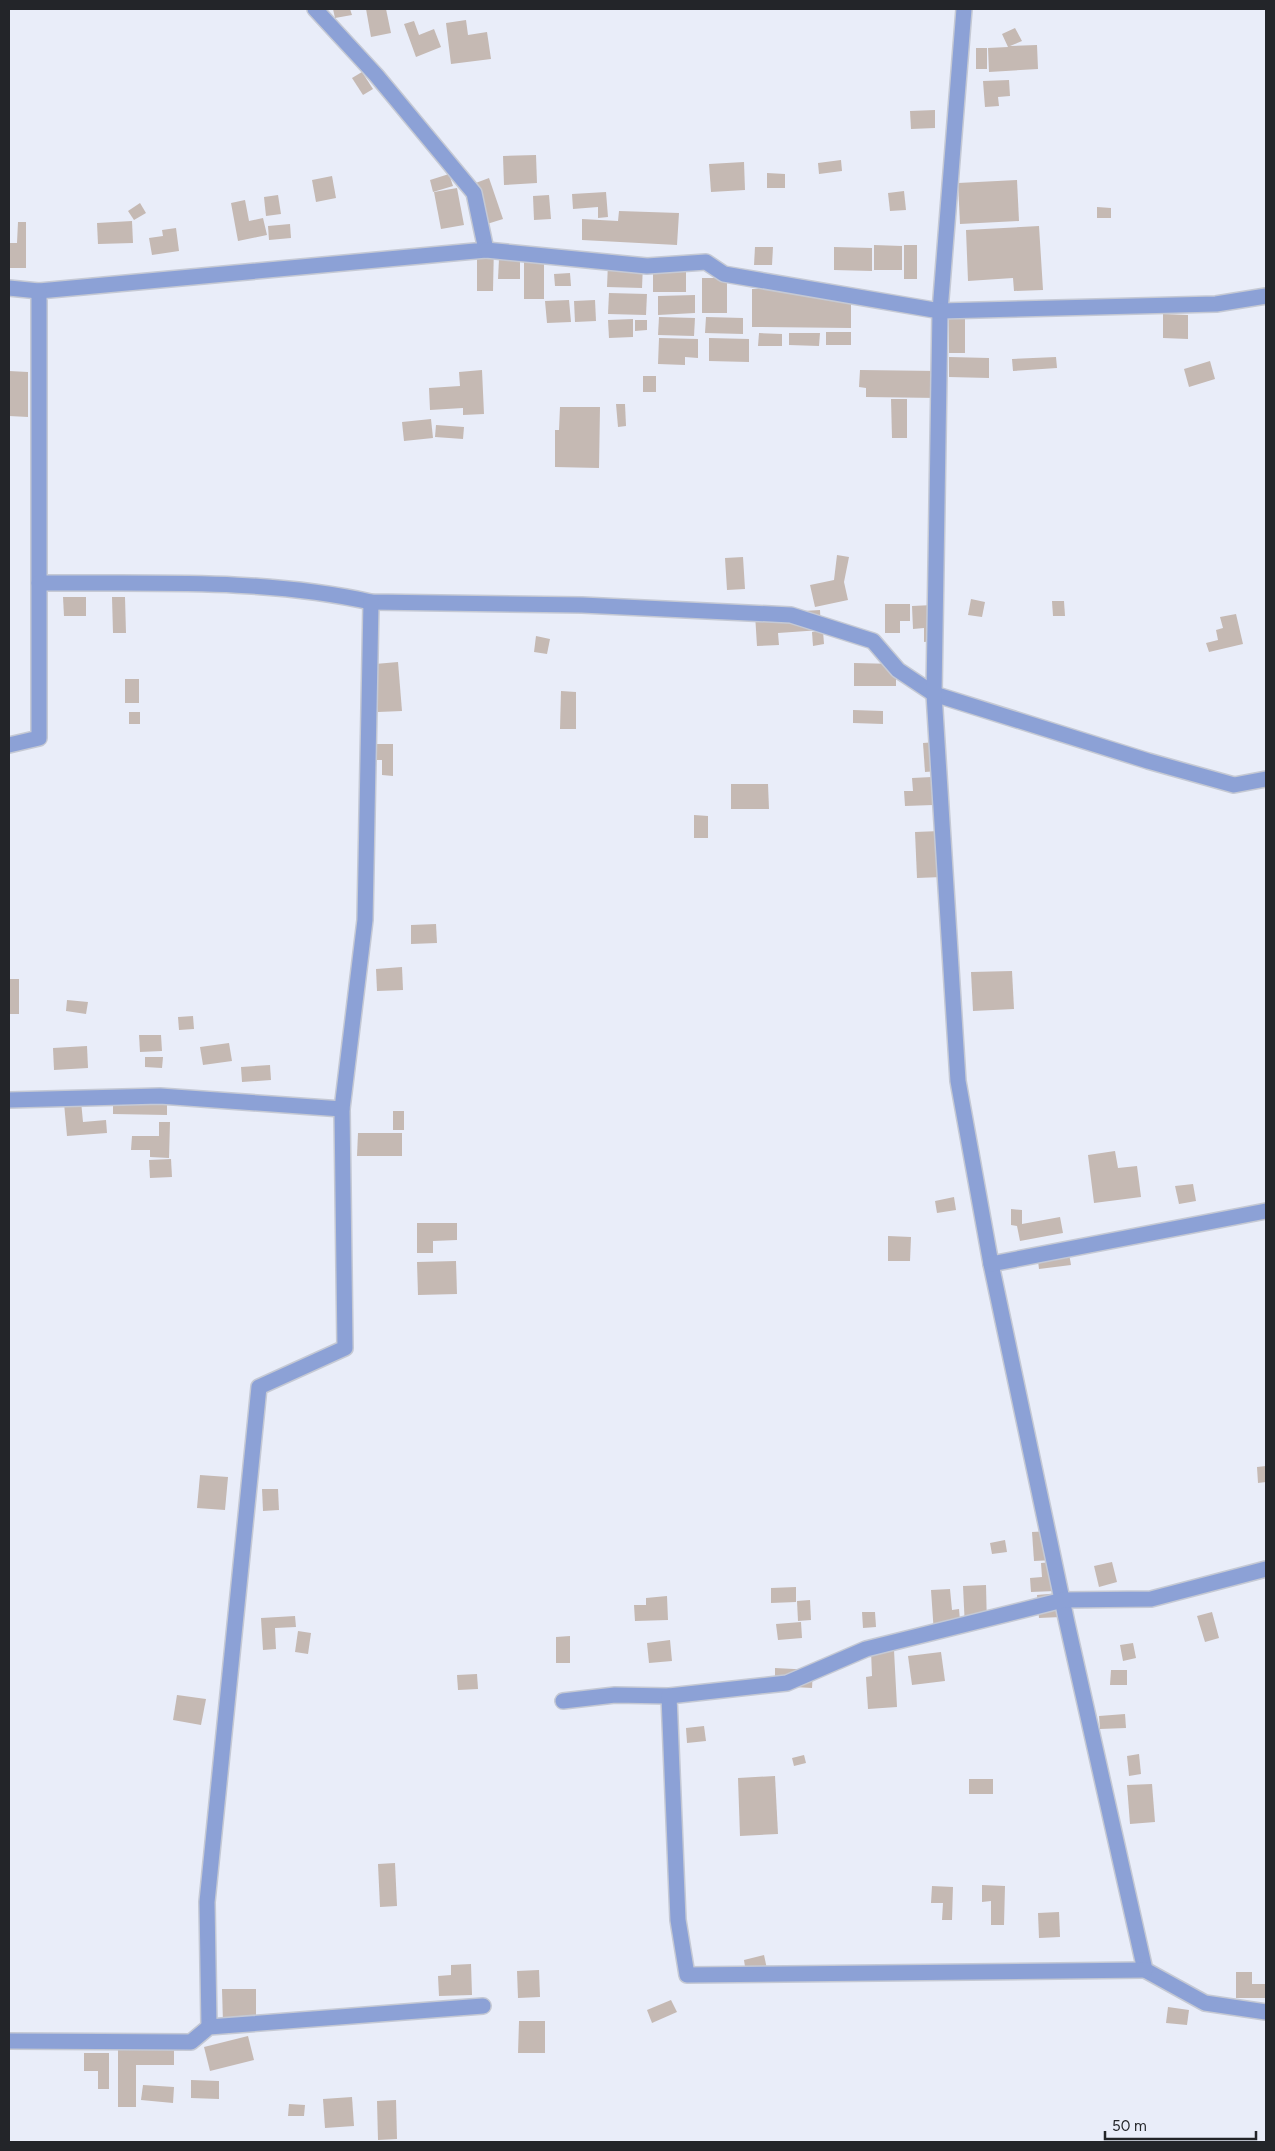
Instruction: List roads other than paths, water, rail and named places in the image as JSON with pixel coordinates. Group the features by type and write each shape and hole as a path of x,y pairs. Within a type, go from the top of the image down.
{"street":[{"path":"315,9 376,75 474,193 486,250"},
{"path":"964,9 940,311 934,694 958,1081 991,1264 1062,1600 1145,1970"},
{"path":"9,288 39,291 486,250 647,266 706,262 724,274 940,311 1216,304 1266,296"},
{"path":"9,746 39,738 39,291"},
{"path":"39,583 242,585 337,594 371,602 582,604 792,615 873,641 898,670 934,694 1148,761 1234,785 1266,779"},
{"path":"209,2027 207,1902 259,1387 345,1348 342,1109 365,920 371,602"},
{"path":"9,1100 160,1096 342,1109"},
{"path":"991,1264 1266,1211"},
{"path":"563,1701 615,1695 669,1696 787,1683 866,1649 1062,1600 1151,1599 1266,1570"},
{"path":"669,1696 678,1920 687,1975 1145,1970 1205,2003 1266,2012"},
{"path":"9,2042 191,2042 209,2027 483,2006"}]}
